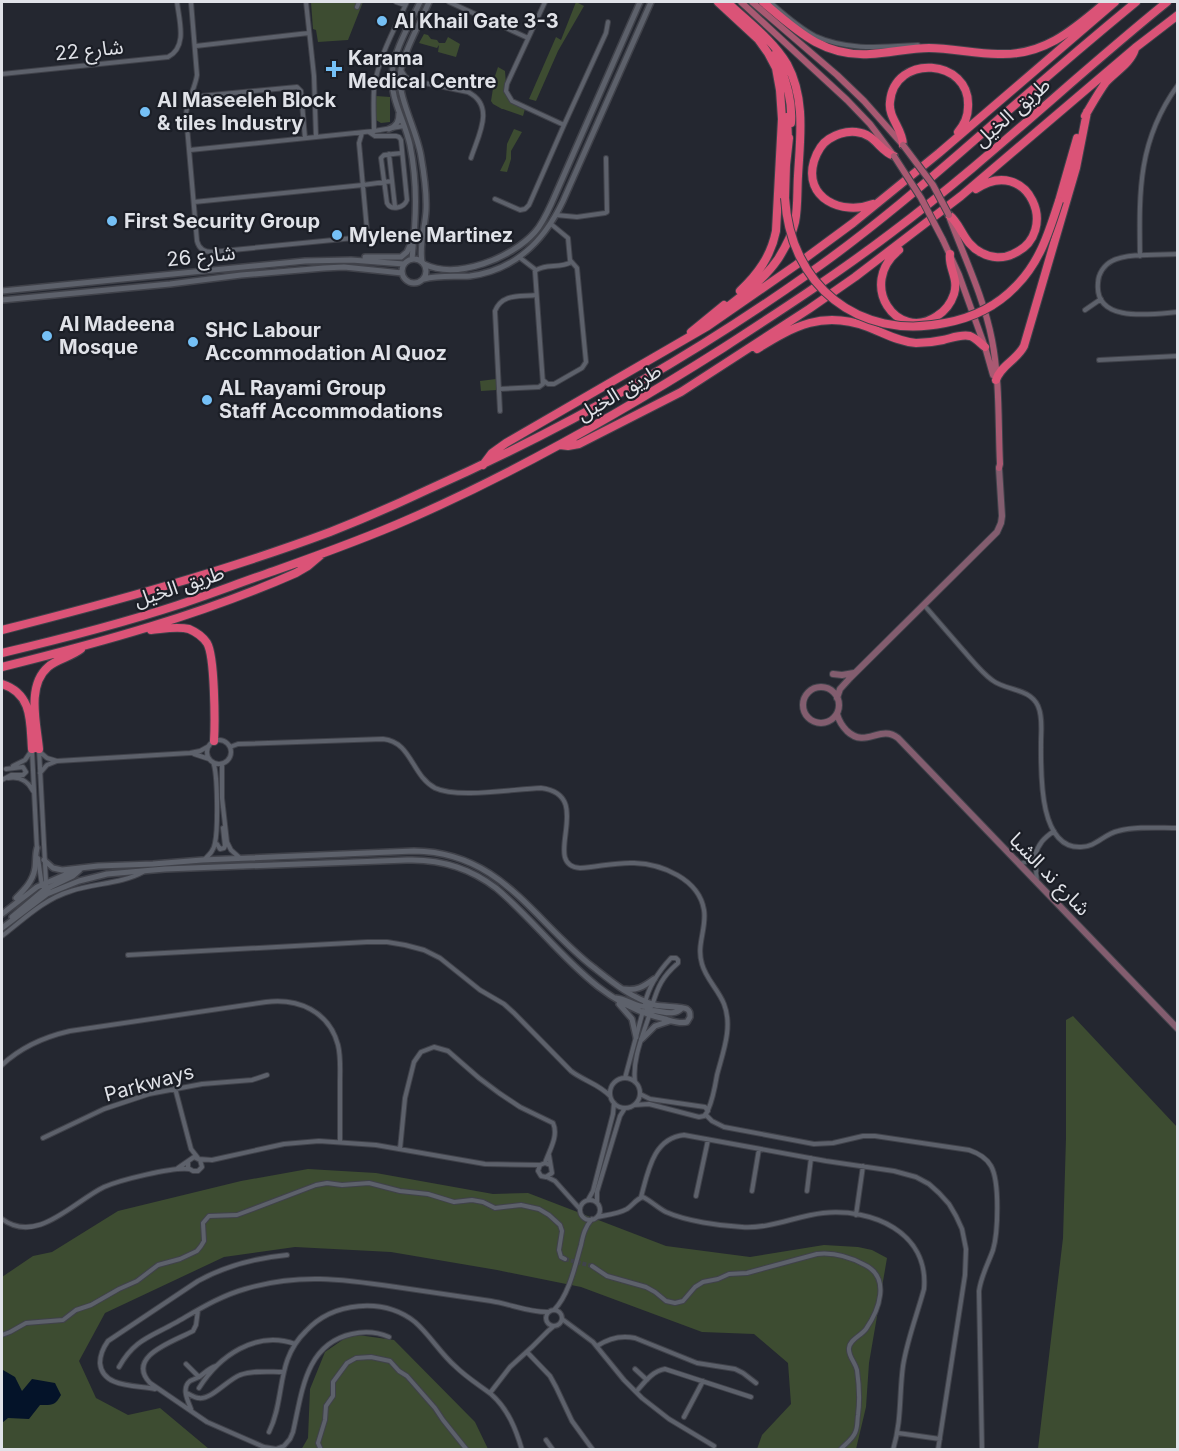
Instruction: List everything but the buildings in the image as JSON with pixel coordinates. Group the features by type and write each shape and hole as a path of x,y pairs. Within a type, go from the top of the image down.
{"highway":[{"path":"718,2 758,39 776,68 784,89 788,140 785,198 787,219 796,249 811,276 825,291 846,308 863,317 892,326 911,327 938,324 963,319 987,309 1009,293 1038,258 1073,163"},
{"path":"708,326 716,316 769,271 782,252 795,222 797,211 800,108 792,76 784,59 774,46 727,2"},
{"path":"763,2 806,37 827,48 859,54 930,48 1016,54 1035,49 1062,37 1107,2"},
{"path":"482,466 492,453 516,436 708,326 811,254 880,202 1115,2"},
{"name":"طريق الخيل","path":"2,630 237,564 349,524 482,466 559,427 743,318 811,272 900,204 1136,2"},
{"name":"طريق الخيل","path":"2,653 63,639 170,608 324,553 404,522 560,445 681,374 788,307 850,264 959,179 1167,2"},
{"path":"560,445 579,444 668,400 832,293 961,196 1135,48 1178,15"},
{"path":"774,46 791,101 792,115 788,140"},
{"path":"996,380 1000,371 1018,355 1024,346 1087,112 1102,88 1133,55 1135,48"},
{"path":"903,145 902,135 893,120 890,109 890,97 895,85 906,74 916,69 927,67 943,69 954,75 962,85 968,110 961,129 942,146 939,153"},
{"path":"679,343 754,277 765,262 772,246 777,223 782,129 781,100 776,68"},
{"path":"880,202 860,208 836,206 823,198 818,191 812,171 813,165 819,149 826,141 837,134 850,132 869,136 894,156"},
{"path":"949,215 954,219 960,237 976,250 992,257 1016,253 1033,237 1037,221 1034,205 1030,197 1014,182 991,181 961,196"},
{"path":"910,236 907,244 888,260 881,278 881,292 885,303 901,318 924,322 935,318 947,307 956,285 950,254"},
{"path":"703,378 716,375 792,329 813,322 855,323 898,340 914,343 969,336 985,347"},
{"path":"2,667 138,631 188,615 290,576 308,566 324,553"},
{"path":"138,631 188,629 196,633 207,644 211,659 212,744"},
{"path":"35,749 34,696 38,679 49,666 72,656 84,646"},
{"path":"2,684 15,691 27,705 35,749"}],"main road":[{"path":"741,2 824,78 870,124 894,156 921,198 950,254 985,347 993,375 1002,516 999,529 852,675 840,689 837,698"},
{"path":"752,2 837,75 879,117 933,185 949,215"},
{"path":"960,237 981,298 994,351 999,468"},
{"path":"833,674 852,675"},
{"path":"829,690 837,687 852,675"},
{"path":"818,688 829,690 837,698 839,706 837,714 841,725 854,736 866,738 886,733 900,741 887,735 859,740 850,737 836,725 828,722 817,723 805,713 803,705 805,697 818,688"},
{"path":"828,722 837,714"},
{"name":"شارع ند الشبا","path":"900,741 1178,1029"}],"street":[{"name":"شارع 22","path":"2,74 171,55 177,50 181,37 177,2"},
{"path":"191,2 197,75 186,115 200,248 207,252 364,237 367,232 359,143 362,133"},
{"path":"306,2 314,83 316,137"},
{"path":"357,7 359,2"},
{"path":"374,131 374,99 378,72 384,52 406,3 396,2"},
{"path":"412,259 416,189 408,137 392,89 393,65 420,2"},
{"path":"424,279 426,273 421,248 426,203 420,153 401,89 400,78 401,69 429,2"},
{"path":"449,2 528,38"},
{"path":"545,2 507,84 506,92 512,101 564,125"},
{"path":"640,2 553,200 535,232 510,252 488,263 451,269 434,268 412,259 404,264 402,273 406,280 417,283 434,277 467,276 497,269 519,257 535,244 556,215 565,210 651,2"},
{"path":"770,2 808,32 838,44 862,47 921,45 930,48"},
{"path":"495,199 520,210 528,207 606,33 608,22"},
{"path":"196,46 309,33"},
{"path":"401,69 403,75 410,80"},
{"path":"401,89 404,80 410,80 474,95 480,101 484,117 471,158"},
{"path":"1140,256 1140,189 1144,159 1158,120 1178,84"},
{"path":"191,95 297,87 301,93 305,138"},
{"path":"389,129 398,123 399,112"},
{"path":"190,150 362,133 405,126 414,132"},
{"path":"389,129 400,131 408,137"},
{"path":"368,132 375,136 396,135 401,141 407,200 404,205 390,207 387,205 381,158 389,154 402,153"},
{"path":"389,154 395,207"},
{"path":"565,210 577,217 607,212 606,158"},
{"path":"194,202 392,181"},
{"path":"556,215 565,210"},
{"path":"543,380 548,384 555,383 582,368 586,362 577,268 570,258 568,239 551,224"},
{"path":"351,260 401,257 409,249 414,233"},
{"path":"1178,254 1118,258 1103,268 1097,286 1101,299 1108,308 1119,313 1178,312"},
{"path":"519,257 536,270"},
{"name":"شارع 26","path":"2,291 283,262 351,260 404,264"},
{"path":"282,271 285,266 283,262"},
{"path":"536,270 572,262"},
{"name":"شارع 26","path":"2,300 282,271 344,267 402,273"},
{"path":"499,389 543,384 536,270"},
{"path":"500,411 494,316 496,308 504,298 536,295"},
{"path":"1085,310 1101,299"},
{"path":"1099,360 1178,356"},
{"path":"924,605 992,680 1007,688 1027,694 1038,706 1041,717 1043,791 1054,831 1065,844 1073,847 1095,844 1108,834 1119,830 1178,828"},
{"path":"230,747 238,744 379,739 392,741 404,749 421,777 441,790 458,794 541,788 555,793 566,807 568,822 563,855 566,862 572,866 577,868 642,863 662,868 687,880 697,891 703,904 705,918 700,944 701,962 706,975 723,1001 728,1023 707,1113 699,1117 649,1104 619,1107 610,1095 613,1083"},
{"path":"40,774 47,765 57,761 190,753 222,741 227,743 231,753 229,759 222,764"},
{"path":"212,744 208,752 216,769 219,835 217,846 221,849 226,845 224,822"},
{"path":"35,749 47,758 57,761"},
{"path":"4,770 25,760 35,749"},
{"path":"35,749 40,774 46,889"},
{"path":"35,749 37,848 46,889"},
{"path":"190,753 222,764"},
{"path":"222,764 221,786 229,848 241,859"},
{"path":"2,780 11,775 23,775 26,772 23,767 4,770"},
{"path":"2,780 10,777 20,778 29,784 35,794"},
{"path":"201,860 209,855 214,847 217,822"},
{"path":"1019,864 1035,856 1043,840 1054,831"},
{"path":"11,907 13,901 32,881 37,848"},
{"path":"2,928 16,912 46,889 97,876 165,869 432,861 470,872 496,888 571,963 630,1008 647,1009 662,1007 686,1008 690,1017 683,1023 647,1009 572,950 506,884 483,869 454,857 434,852 201,860 62,870 56,869 44,860"},
{"path":"1035,856 1038,884"},
{"path":"2,914 82,868"},
{"path":"46,889 48,892 48,888 73,876 82,868"},
{"path":"2,936 45,902 59,895 80,888 133,877 144,871"},
{"path":"128,955 368,942 387,942 418,948 440,958 480,990 509,1008 571,1071 610,1095"},
{"path":"625,1078 647,1009 660,982 678,963 674,957 654,979 648,991 647,1009"},
{"path":"621,988 639,989 654,979"},
{"path":"615,998 632,1019 639,1038 635,1083"},
{"path":"2,1065 32,1044 70,1031 266,1002 291,1001 308,1007 318,1014 336,1038 340,1061 340,1142"},
{"path":"639,1038 653,1028 671,1020"},
{"path":"400,1149 405,1098 414,1062 421,1052 434,1047 448,1050 494,1090 553,1124 555,1130 549,1154 545,1164 538,1168 538,1173"},
{"name":"Parkways","path":"43,1138 89,1116 149,1094 211,1083 252,1080 267,1075"},
{"path":"598,1086 613,1083 619,1079 631,1079 639,1088 640,1094 634,1105"},
{"path":"175,1088 191,1149 202,1167"},
{"path":"640,1094 651,1099 705,1107 712,1121 724,1127 814,1144 875,1136 969,1150 988,1161 994,1174 997,1196 996,1237 990,1259 982,1275 979,1291 982,1449"},
{"path":"581,1209 593,1194 614,1103"},
{"path":"612,1214 600,1209 597,1203 597,1192 620,1116 625,1108"},
{"path":"584,1217 594,1218 627,1209 641,1197 654,1157 662,1144 680,1135 905,1173 928,1184 949,1204 962,1229 966,1249 965,1275 938,1449"},
{"path":"696,1196 708,1140"},
{"path":"176,1169 192,1158 212,1160 292,1143 319,1141 370,1144 485,1164 545,1164 552,1171 556,1183"},
{"path":"189,1169 191,1149"},
{"path":"752,1191 759,1149"},
{"path":"807,1191 811,1158"},
{"path":"2,1219 17,1226 36,1227 105,1187 120,1181 176,1169 189,1169 196,1172 212,1160"},
{"path":"526,1165 542,1177 553,1180 581,1209 584,1217 584,1231 573,1273 562,1301 560,1313 562,1319 588,1337 636,1392 662,1414 714,1446"},
{"path":"856,1215 863,1166"},
{"path":"546,1177 552,1171"},
{"path":"2,1335 26,1323 63,1320 76,1310 91,1305 119,1288 137,1281 158,1265 197,1251 204,1241 203,1223 209,1216 237,1215 321,1184 369,1183 400,1191 435,1195 454,1202 478,1201 495,1208 533,1206 560,1225 562,1231 559,1250 561,1257 565,1258"},
{"path":"641,1197 680,1217 741,1227 763,1226 824,1213 856,1215 880,1221 897,1229 919,1255 925,1281 903,1369 900,1412 893,1449"},
{"path":"572,1200 597,1203"},
{"path":"584,1231 600,1209"},
{"path":"592,1266 607,1276 646,1287 666,1301 675,1303 683,1301 695,1287 703,1282 817,1254 840,1255 872,1269 878,1275 881,1284 879,1306 866,1329 852,1341 849,1348 857,1370 860,1403 853,1438 840,1449"},
{"path":"159,1389 118,1384 107,1378 100,1360 108,1341 212,1274 256,1259 287,1255"},
{"path":"118,1367 128,1352 140,1341 198,1309 229,1294 288,1280 322,1278 343,1280 491,1300 536,1312 550,1325 572,1326"},
{"path":"546,1332 547,1316 562,1301"},
{"path":"269,1432 277,1410 286,1360 303,1333 313,1324 337,1310 371,1306 385,1308 416,1323 453,1365 490,1393 510,1417 522,1449"},
{"path":"198,1309 193,1331 156,1350 145,1361 144,1375 150,1383 213,1425 264,1448 280,1448 292,1436 305,1378 324,1349 336,1340 351,1334 372,1332 389,1337"},
{"path":"536,1312 560,1313"},
{"path":"490,1393 510,1367 562,1319"},
{"path":"597,1346 616,1337 635,1338 697,1363 735,1369 756,1383"},
{"path":"199,1388 217,1365 238,1349 259,1341 275,1339 295,1344"},
{"path":"527,1352 550,1376 572,1421 593,1449"},
{"path":"321,1449 318,1443 325,1420 326,1406 333,1396 333,1382 347,1362 356,1358 371,1357 390,1361 407,1376 467,1449"},
{"path":"186,1364 199,1377"},
{"path":"192,1412 185,1388 188,1383 217,1365"},
{"path":"635,1369 647,1380"},
{"path":"636,1392 656,1371 665,1369 751,1396"},
{"path":"186,1393 205,1398 241,1375 253,1372 283,1372"},
{"path":"684,1417 703,1381"},
{"path":"897,1433 939,1439"},
{"path":"546,1440 553,1449"}],"green space":[{"path":"311,2 363,2 348,40 318,42 316,30 313,29"},
{"path":"576,2 584,6 558,51 536,101 529,99 556,37 561,40"},
{"path":"424,34 439,43 445,43 448,37 460,44 456,57 438,52 439,45 437,48 419,43"},
{"path":"498,67 505,71 507,97 525,109 523,116 502,109 491,101"},
{"path":"376,96 390,97 390,122 381,123 376,120"},
{"path":"514,129 522,132 511,151 507,172 500,171 506,159 507,144"},
{"path":"496,379 497,390 481,391 480,381"},
{"path":"1073,1016 1177,1127 1177,1449 1038,1449 1063,1238 1066,1020"},
{"path":"308,1169 376,1173 493,1194 528,1193 666,1246 750,1257 824,1245 872,1250 887,1258 869,1363 866,1407 856,1449 757,1449 762,1435 791,1404 788,1363 754,1334 702,1332 581,1287 497,1270 391,1252 295,1247 224,1257 105,1313 79,1361 96,1398 128,1415 160,1408 209,1449 2,1450 2,1277 33,1256 52,1252 118,1211 241,1181"},
{"path":"351,1334 394,1340 475,1422 488,1449 301,1450 308,1438 310,1389 325,1352"}],"water":[{"path":"3,1370 15,1377 22,1391 32,1379 55,1383 61,1395 53,1404 40,1405 29,1419 8,1418 2,1423"}],"tunnel":[{"path":"565,1259 592,1266"}],"place":[{"name":"Al Khail Gate 3-3","path":"382,21"},
{"name":"Karama Medical Centre","path":"334,69"},
{"name":"Al Maseeleh Block & tiles Industry","path":"145,112"},
{"name":"First Security Group","path":"112,221"},
{"name":"Mylene Martinez","path":"337,235"},
{"name":"Al Madeena Mosque","path":"47,336"},
{"name":"SHC Labour Accommodation Al Quoz","path":"193,342"},
{"name":"AL Rayami Group Staff Accommodations","path":"207,400"}]}
